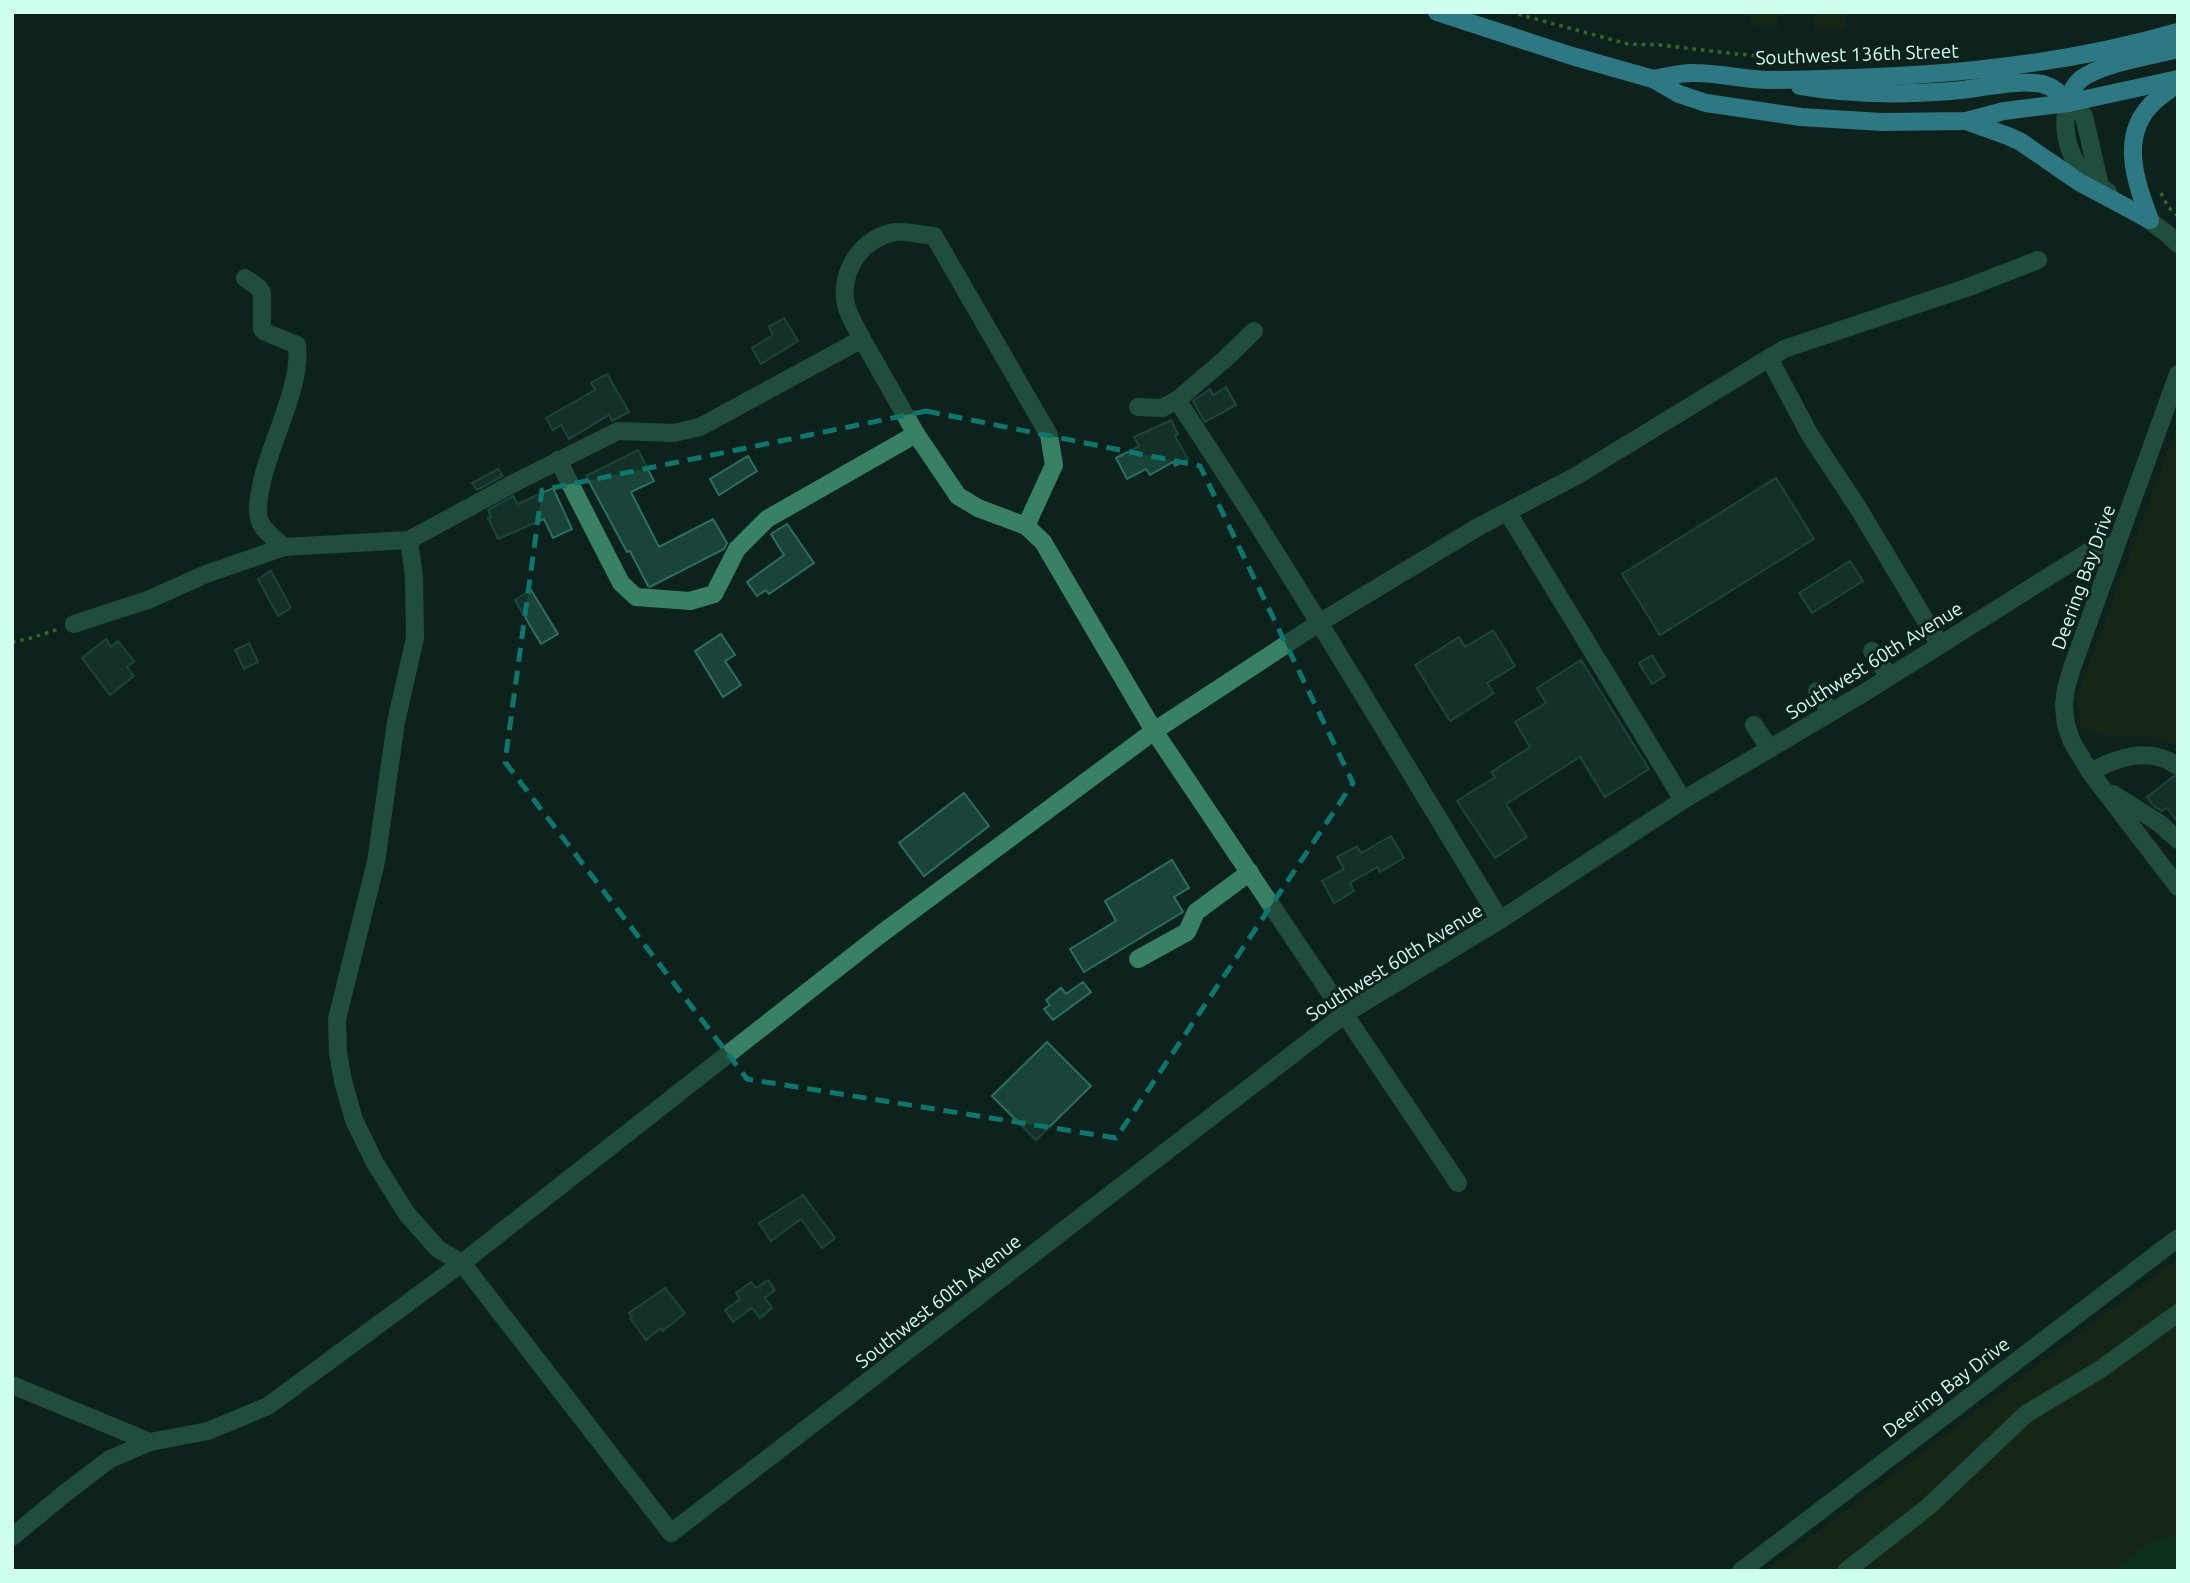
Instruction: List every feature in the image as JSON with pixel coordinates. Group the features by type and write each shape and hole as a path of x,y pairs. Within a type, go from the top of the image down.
{"main road":[{"name":"Southwest 136th Street","path":"1437,12 1653,79 1679,94 1706,103 1734,109 1840,120 1966,121 2004,111 2068,103 2178,81"},
{"name":"Southwest 136th Street","path":"1653,79 1693,72 1766,80 1943,74 2062,59 2178,32"},
{"path":"2068,103 2076,85 2089,74 2178,49"},
{"path":"1766,80 1831,91 1884,94 2029,83 2042,84 2053,89 2062,94 2068,103"},
{"path":"2150,220 2134,172 2134,137 2145,112 2178,81"},
{"path":"1966,121 2008,135 2079,182 2150,220"}],"street":[{"path":"2068,103 2084,116 2100,187 2150,220 2178,244"},
{"path":"1026,526 1054,465 1049,435 934,236 897,232 873,239 856,256 846,276 845,301 862,339 915,434 958,496 989,513 1026,526 1043,542 1154,732 1346,1013 1458,1183"},
{"path":"12,1537 110,1459 150,1442 208,1432 268,1406 462,1263 881,934 1154,732 1319,622 1478,527 1576,476 1784,349 1966,288 2038,260"},
{"path":"245,278 260,288 262,293 262,329 297,345 298,363 292,388 265,468 258,501 259,521 270,535 285,547"},
{"path":"1138,407 1162,408 1177,400 1254,331"},
{"path":"74,624 148,600 206,574 285,547 409,540 618,431 674,433 699,427 862,339"},
{"path":"1769,358 1810,435 1940,645"},
{"name":"Deering Bay Drive","path":"2178,374 2072,668 2064,697 2068,733 2090,772 2178,887"},
{"path":"1177,400 1319,622 1500,920"},
{"path":"558,460 621,583 636,597 690,601 713,594 737,549 767,519 915,434"},
{"path":"1508,513 1683,800"},
{"path":"409,540 414,577 415,638 396,722 376,862 337,1019 338,1053 354,1120 375,1163 407,1214 438,1249 462,1263"},
{"name":"Southwest 60th Avenue","path":"462,1263 671,1533 1346,1013 1500,920 1683,800 1889,677 2101,544 2115,547"},
{"path":"1872,651 1889,677"},
{"path":"1817,691 1830,712"},
{"path":"1754,725 1770,749"},
{"path":"2090,772 2107,763 2134,755 2159,757 2178,766"},
{"name":"Deering Bay Drive","path":"2104,789 2159,823 2178,840"},
{"path":"1138,958 1187,932 1196,912 1250,872"},
{"name":"Deering Bay Drive","path":"1741,1571 2178,1238"},
{"path":"1846,1571 1928,1507 2026,1414 2101,1369 2178,1313"},
{"path":"12,1385 150,1442"}],"path":[{"path":"1510,12 1628,44 1823,62"},
{"path":"12,642 74,624"}],"highlighted area":[{"path":"926,411 1200,466 1353,783 1116,1138 747,1079 505,762 542,490"}],"shaded area":[{"path":"1750,12 1779,12 1778,28 1749,26"},
{"path":"1815,12 1845,12 1845,30 1814,29"},
{"path":"2178,425 2178,745 2146,736 2100,735 2081,726 2076,699"},
{"path":"2178,1258 2178,1571 1766,1571"},
{"path":"2178,1528 2178,1571 2114,1571 2150,1542 2175,1535"}],"building":[{"path":"784,318 798,341 761,364 752,348 773,335 769,327"},
{"path":"607,374 629,412 612,421 609,415 569,439 561,425 553,430 546,418 595,390 591,383"},
{"path":"1226,387 1236,405 1205,422 1193,401 1210,389 1213,395"},
{"path":"1171,420 1178,434 1175,436 1188,459 1175,466 1173,462 1150,475 1146,469 1127,479 1116,458 1139,446 1134,437"},
{"path":"638,450 654,481 631,492 659,547 713,519 727,543 724,549 650,587 630,551 627,552 586,476"},
{"path":"748,456 757,471 719,495 710,479"},
{"path":"498,469 503,476 477,490 472,483"},
{"path":"1776,478 1814,539 1660,635 1622,574"},
{"path":"553,488 572,529 553,538 544,519 498,539 488,518 491,517 488,510 513,496 518,504"},
{"path":"787,524 814,563 769,594 766,590 757,596 747,582 784,555 771,534"},
{"path":"1850,561 1863,581 1812,613 1799,593"},
{"path":"271,571 291,608 278,616 258,579"},
{"path":"531,590 558,634 541,644 515,600"},
{"path":"1493,630 1515,666 1487,683 1494,693 1450,721 1415,665 1459,637 1465,647"},
{"path":"721,634 735,655 725,661 741,685 723,697 695,651"},
{"path":"106,639 111,647 118,641 134,661 127,667 134,676 110,695 82,658"},
{"path":"249,643 258,662 244,669 235,650"},
{"path":"1652,655 1665,676 1652,684 1639,663"},
{"path":"1581,660 1649,769 1605,797 1580,757 1506,804 1527,837 1495,858 1457,801 1495,777 1491,772 1530,747 1515,722 1546,703 1537,688"},
{"path":"2174,776 2178,777 2178,822 2167,808 2162,811 2147,797"},
{"path":"964,793 989,826 924,876 899,843"},
{"path":"1391,836 1404,858 1380,872 1377,867 1350,883 1354,891 1334,903 1322,881 1344,869 1337,857 1357,846 1361,853"},
{"path":"1172,860 1189,888 1174,897 1183,912 1084,972 1070,949 1116,921 1105,901"},
{"path":"1083,982 1091,992 1053,1020 1044,1009 1050,1005 1046,1000 1061,988 1066,994"},
{"path":"1047,1042 1091,1086 1036,1140 992,1096"},
{"path":"803,1195 835,1238 822,1248 801,1219 771,1241 759,1223"},
{"path":"768,1280 775,1290 765,1298 772,1308 760,1318 752,1308 733,1322 725,1310 740,1299 736,1293 751,1282 756,1288"},
{"path":"665,1288 685,1313 663,1331 661,1328 646,1340 629,1313"}]}
